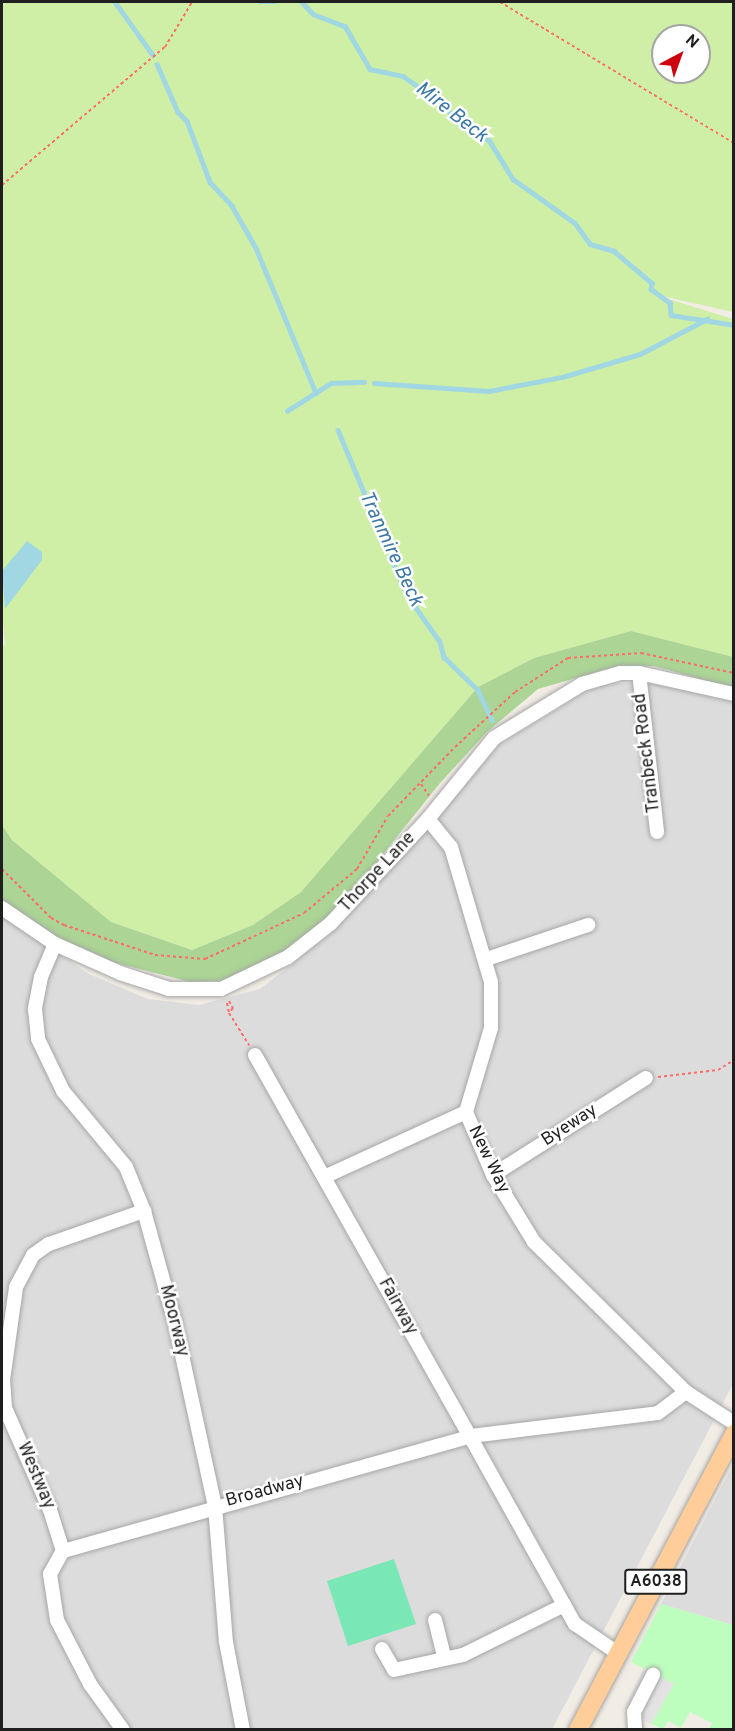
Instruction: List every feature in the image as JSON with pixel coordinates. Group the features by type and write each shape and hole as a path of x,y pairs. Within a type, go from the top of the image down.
{"main road":[{"name":"A6038","path":"578,1730 728,1455 734,1434"}],"street":[{"name":"Thorpe Lane","path":"2,908 56,944 120,973 169,989 221,989 288,957 331,923 428,819 494,738 582,684 620,673 639,673 734,694"},
{"name":"Tranbeck Road","path":"639,673 657,832"},
{"name":"New Way","path":"428,819 451,847 487,959 491,982 491,1028 466,1112 493,1175 534,1242 686,1392 734,1423"},
{"path":"487,959 588,925"},
{"name":"Moorway","path":"56,944 41,977 35,1009 38,1039 63,1091 126,1167 144,1211 175,1323 215,1506 226,1642 243,1730"},
{"name":"Fairway","path":"255,1055 575,1624 619,1654"},
{"name":"Byeway","path":"493,1175 646,1078"},
{"path":"324,1177 466,1112"},
{"name":"Westway","path":"63,1551 50,1510 3,1398 16,1287 26,1263 40,1248 144,1211"},
{"name":"Broadway","path":"63,1551 215,1506 471,1438 658,1413 686,1392"},
{"path":"63,1551 50,1574 57,1620 90,1684 123,1730"},
{"path":"382,1649 394,1670 444,1657 463,1655 564,1605"},
{"path":"435,1620 444,1657"},
{"path":"635,1730 634,1712 652,1676"}],"path":[{"path":"2,185 165,47 192,2"},
{"path":"500,2 734,142"},
{"path":"2,869 51,918 64,925 155,955 205,959 304,913 357,869 388,816 494,711"},
{"path":"226,997 229,1013 255,1055"},
{"path":"229,1013 232,1005"},
{"path":"646,1078 718,1070 734,1060"}],"shaded area":[{"path":"600,683 666,684 733,702 733,1384 552,1729 2,1729 2,915 89,974 148,999 199,1005 260,989 328,936 499,745"},
{"path":"733,1465 733,1625 661,1604"},
{"path":"644,1668 674,1684 651,1724 624,1708"}],"green space":[{"path":"2,2 733,2 733,312 649,293 733,319 733,657 631,631 534,658 478,687 301,892 253,925 192,950 111,922 12,840 2,825 2,648 5,645 2,607"},
{"path":"631,631 733,657 733,688 654,666 614,667 538,689 487,732 440,783 335,914 290,949 234,980 191,982 112,962 57,938 2,904 2,825 12,840 111,922 192,950 253,925 301,892 478,687 534,658"},
{"path":"394,1559 416,1624 348,1646 327,1581"},
{"path":"661,1604 733,1625 733,1729 709,1729 712,1723 690,1712 681,1728 668,1721 663,1729 651,1724 674,1684 631,1662"}],"water":[{"path":"27,541 42,552 42,560 5,609 2,571"}],"waterway":[{"path":"115,2 153,55"},
{"name":"Mire Beck","path":"260,2 275,2"},
{"name":"Mire Beck","path":"302,2 313,14 345,26 370,69 403,76 442,103 461,126 489,140 513,179 575,223 590,244 614,251 652,283 651,289 670,303 671,315 734,325"},
{"path":"157,64 178,112 187,121 210,182 232,206 256,248 316,393"},
{"path":"374,383 489,391 562,377 640,354 707,319"},
{"path":"287,411 331,383 364,382"},
{"name":"Tranmire Beck","path":"338,430 407,595 440,642 444,657 478,690 492,720"}]}
